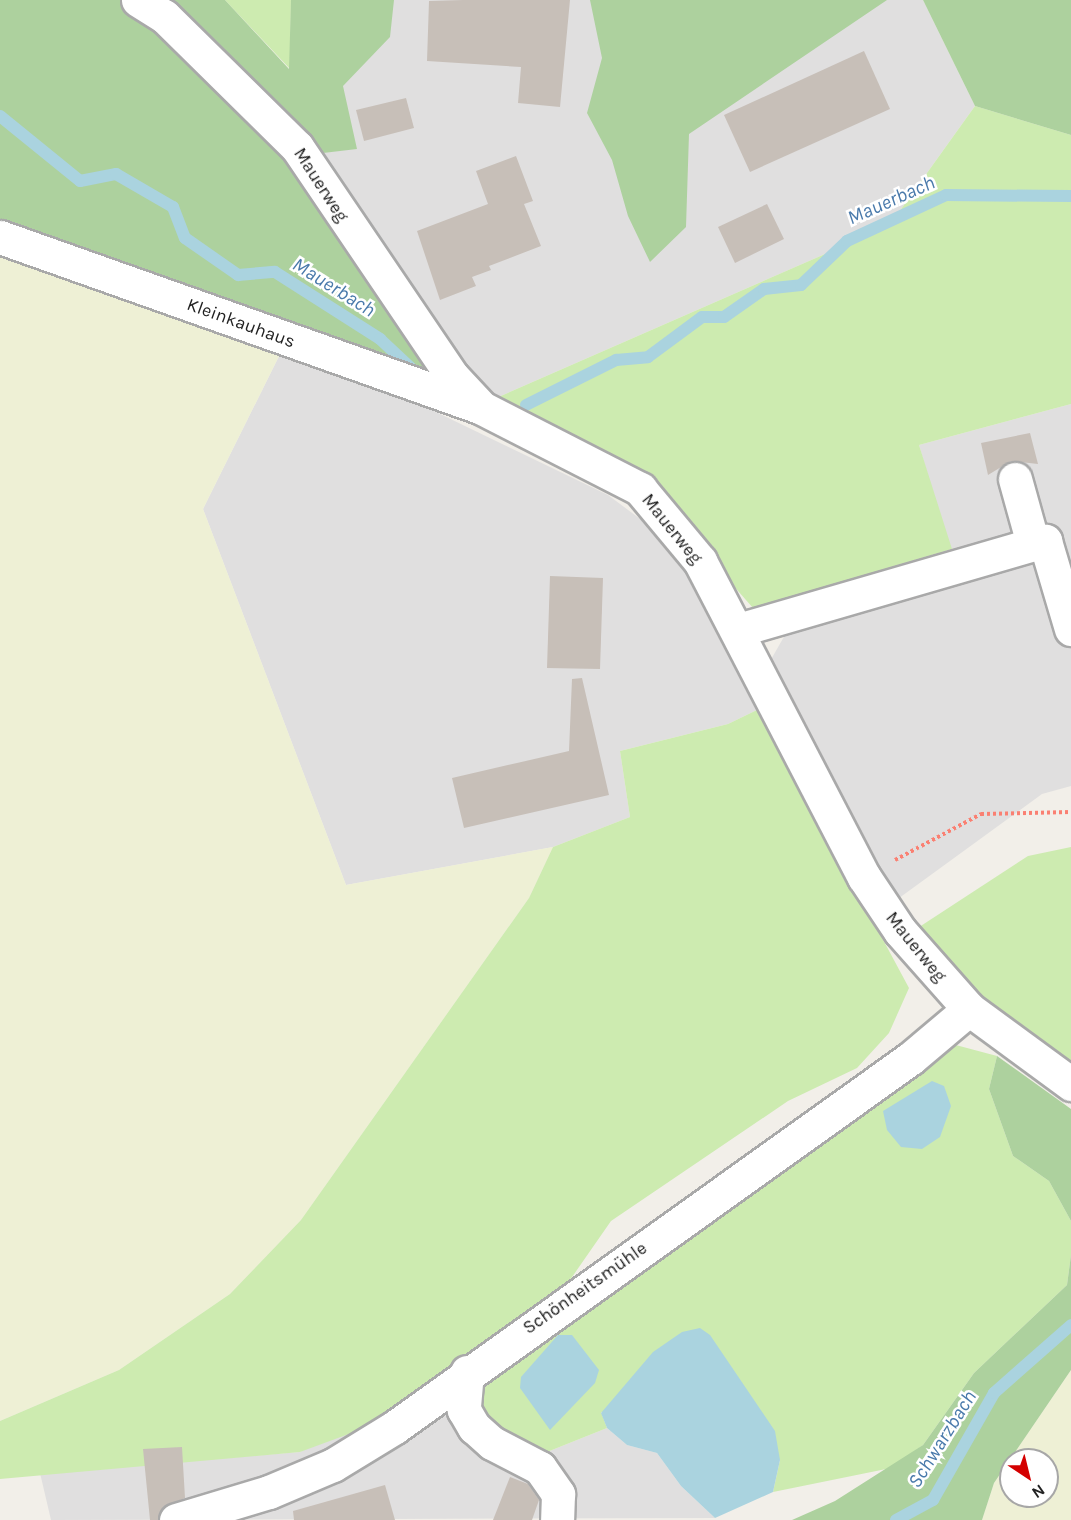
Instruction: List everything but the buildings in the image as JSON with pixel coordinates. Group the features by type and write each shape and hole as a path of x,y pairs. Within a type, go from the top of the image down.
{"street":[{"name":"Mauerweg","path":"138,0 164,16 297,147 453,377 482,408 640,489 700,561 738,630 864,877 900,931 969,1009 1071,1084"},
{"name":"Kleinkauhaus","path":"0,237 482,408"},
{"path":"1015,479 1034,544"},
{"path":"738,630 1045,541 1071,629"},
{"name":"Schönheitsmühle","path":"177,1520 269,1492 333,1465 395,1427 467,1372 911,1058 969,1009"},
{"path":"467,1372 464,1410 474,1427 492,1443 540,1468 558,1494 557,1520"}],"path":[{"path":"864,877 981,814 1071,812"}],"shaded area":[{"path":"291,0 923,0 975,106 889,226 487,402 457,370 312,133"},
{"path":"287,340 608,495 667,539 704,597 759,709 728,724 620,751 630,817 553,847 346,885 203,509"},
{"path":"1071,404 1071,786 1042,794 895,901 769,663 785,635 957,575 919,445"},
{"path":"448,1371 542,1454 607,1428 627,1445 657,1453 681,1486 715,1518 51,1520 40,1473 300,1452"}],"green space":[{"path":"0,0 225,0 289,69 291,0 394,0 390,37 343,86 357,149 306,155 436,372 420,381 0,237"},
{"path":"225,0 291,0 290,69"},
{"path":"590,0 887,0 689,134 686,227 650,262 628,216 612,160 587,113 602,58"},
{"path":"923,0 1071,0 1071,135 975,106"},
{"path":"975,106 1071,135 1071,404 919,445 952,549 753,608 709,558 487,402 889,226"},
{"path":"0,237 287,340 203,509 346,885 553,847 529,898 301,1220 230,1294 119,1370 0,1421"},
{"path":"759,709 909,988 889,1033 857,1068 788,1101 611,1221 563,1290 365,1428 300,1452 0,1479 0,1421 119,1370 230,1294 301,1220 529,898 553,847 630,817 620,751 728,724"},
{"path":"1071,847 1071,1073 980,1006 910,933 1028,856"},
{"path":"952,1044 997,1056 989,1089 1013,1156 1049,1181 1071,1221 1071,1255 1067,1285 974,1373 923,1445 891,1468 773,1492 780,1460 601,1412 607,1428 542,1454 507,1436 480,1409 475,1372"},
{"path":"997,1056 1071,1109 1071,1221 1049,1181 1013,1156 989,1089"},
{"path":"1071,1255 1071,1370 1018,1448 999,1448 999,1476 994,1483 982,1520 792,1520 835,1501 923,1445 974,1373 1067,1285"},
{"path":"1071,1370 1071,1520 982,1520 994,1483 999,1476 999,1508 1059,1508 1059,1448 1018,1448"}],"water":[{"path":"932,1081 944,1086 951,1106 940,1137 922,1149 901,1147 887,1130 883,1111"},
{"path":"700,1328 710,1335 775,1431 780,1460 773,1492 715,1518 681,1486 657,1453 627,1445 607,1428 601,1413 653,1352 682,1332"},
{"path":"558,1335 572,1335 599,1370 595,1383 550,1430 520,1388 521,1377"}],"waterway":[{"name":"Mauerbach","path":"0,116 80,181 116,174 173,207 185,238 238,275 275,272 380,339 412,369"},
{"name":"Mauerbach","path":"526,405 616,360 648,357 702,317 724,317 764,289 801,285 847,241 946,195 1071,196"},
{"name":"Schwarzbach","path":"896,1520 933,1500 994,1393 1071,1325"}]}
